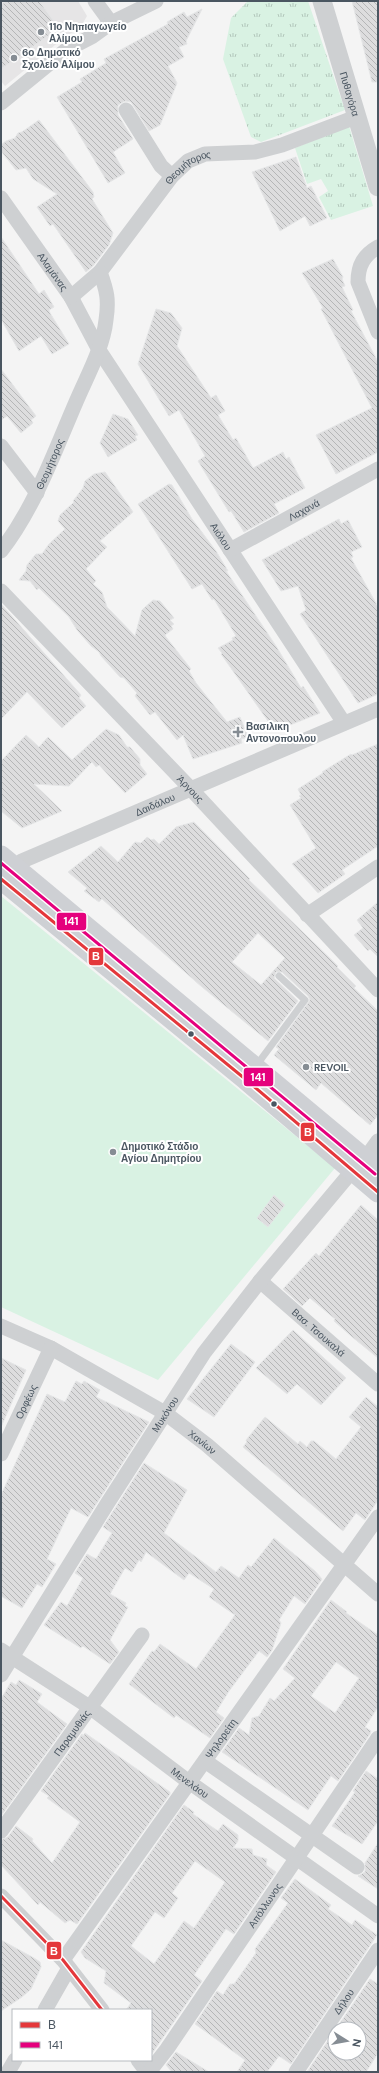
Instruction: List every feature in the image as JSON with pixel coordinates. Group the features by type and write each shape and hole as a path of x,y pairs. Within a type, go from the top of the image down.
{"main road":[{"path":"5,869 255,1067 365,1166 378,1192"},
{"path":"5,869 365,1166"}],"street":[{"path":"95,1 111,23"},
{"path":"1,103 66,50 93,36 111,23 156,1"},
{"name":"Πυθαγόρα","path":"322,1 378,187"},
{"path":"126,110 161,166 172,176"},
{"name":"Θεομήτορος","path":"71,297 100,272 172,176 188,162 205,154 255,152 282,145 356,117"},
{"name":"Αλαμάνας","path":"1,198 71,297 98,350"},
{"path":"378,247 368,253 362,260 358,273 358,282 378,332"},
{"name":"Θεομήτορος","path":"1,551 17,529 37,493 98,350 106,321 108,295 100,272"},
{"name":"Αιόλου","path":"98,350 344,723"},
{"path":"1,446 37,493"},
{"name":"Λαχανά","path":"230,550 378,469"},
{"name":"Άργους","path":"1,590 190,788 378,990"},
{"name":"Δαιδάλου","path":"5,869 190,788 378,709"},
{"path":"307,915 378,867"},
{"name":"Μυκόνου","path":"1,1675 7,1654 204,1353 260,1281 365,1166 378,1141"},
{"name":"Βασ. Τσουκαλά","path":"260,1281 378,1384"},
{"name":"Χανίων","path":"1,1326 51,1348 165,1412 206,1445 378,1594"},
{"name":"Ορφέως","path":"1,1454 51,1348"},
{"name":"Ψηλορείτη","path":"45,2009 66,1964 189,1782 343,1564 378,1517"},
{"name":"Παραμυθιάς","path":"1,1831 91,1708 142,1635"},
{"name":"Μενελάου","path":"7,1654 91,1708 189,1782 378,1916"},
{"name":"Απόλλωνος","path":"148,2072 167,2050 378,1738"},
{"path":"205,1760 357,1867"},
{"path":"1,1896 66,1964 101,2009"},
{"name":"Δήλου","path":"296,2072 378,1950"},
{"path":"8,2072 14,2061"},
{"path":"139,2061 148,2072"}],"lane":[{"path":"255,1067 305,1000 279,976"}],"shaded area":[{"name":"11ο Νηπιαγωγείο Αλίμου","path":"1,1 78,1 87,16 80,28 66,36 5,86 1,81"}],"green space":[{"path":"248,1 308,1 345,110 261,142 251,137 223,59 231,18"},
{"path":"349,126 373,206 331,220 319,197 328,191 321,179 307,184 295,148"},
{"name":"Δημοτικό Στάδιο Αγίου Δημητρίου","path":"1,896 335,1168 158,1380 1,1307"}],"building":[{"path":"6,1 39,1 59,28 1,69 1,5"},
{"path":"352,1 378,1 378,82 372,82"},
{"path":"202,9 186,41 187,44 179,47 184,57 168,66 177,83 160,125 149,131 131,102 125,101 118,105 118,115 133,139 113,152 125,173 108,183 57,97 82,82 80,79 106,63 104,59 168,24 167,22 184,12 187,17"},
{"path":"39,120 93,192 94,197 92,199 113,233 109,245 93,266 86,272 53,224 50,226 37,207 57,194 33,179 26,168 16,170 1,151 1,145 6,141 15,138 18,133 22,132"},
{"path":"296,157 307,188 311,186 327,218 310,226 305,216 280,231 252,172"},
{"path":"1,237 39,294 44,290 54,307 49,310 50,313 69,344 52,354 41,336 19,351 1,319"},
{"path":"333,259 343,277 342,279 345,286 342,287 353,310 351,311 378,362 378,452 336,474 316,435 372,408 321,309 323,308 302,273"},
{"path":"156,309 171,313 182,328 177,346 211,398 216,395 225,411 218,415 233,440 236,438 253,468 283,452 286,459 289,457 305,488 274,504 279,513 244,532 231,511 229,512 198,461 205,456 179,410 169,416 138,364"},
{"path":"1,369 36,416 31,420 33,423 21,433 7,416 1,420"},
{"path":"113,414 128,419 138,435 135,436 137,440 108,457 100,443"},
{"path":"105,472 133,512 100,541 107,547 86,569 96,581 93,584 102,592 107,607 135,636 142,610 153,600 160,601 174,618 170,620 174,624 171,626 173,629 165,635 166,637 191,669 189,671 196,683 227,722 240,717 248,737 241,739 242,743 193,759 183,735 177,740 155,712 150,715 135,696 137,693 124,678 120,677 99,652 91,646 77,630 69,617 39,588 37,590 30,581 19,580 26,571 27,565 36,554 42,554 49,544 65,529 58,521 60,515 74,502 73,501 83,488 85,481 94,474"},
{"path":"169,484 172,485 192,519 216,551 228,571 226,571 276,646 301,688 303,686 320,713 275,731 221,654 222,653 218,648 233,640 232,638 236,636 214,599 212,600 202,584 192,589 138,504"},
{"path":"339,519 341,524 348,520 362,547 351,552 353,557 351,558 378,607 378,694 358,703 300,614 306,610 298,586 281,591 262,560"},
{"path":"1,604 81,695 79,698 86,706 62,728 27,692 1,719"},
{"path":"106,729 119,735 127,747 130,747 140,759 140,765 147,774 125,793 99,765 96,767 92,762 69,786 34,784 62,811 22,828 1,811 1,761 26,735 39,747 48,737 72,760"},
{"path":"378,744 378,846 342,870 345,874 318,893 292,864 316,848 290,805 301,798 299,796 301,795 298,789 323,773 322,772 351,754 352,755"},
{"path":"194,822 250,879 249,880 338,966 337,967 356,986 354,988 378,1011 378,1115 370,1125 321,1083 316,1090 274,1055 279,1049 276,1047 310,1000 308,996 282,972 276,972 274,978 298,1001 268,1041 202,987 102,899 99,902 84,891 87,888 68,872 101,846 118,862 135,842 141,843 147,837 151,840 154,839 159,844 176,827","holes":["258,933 285,958 261,985 232,962"]},
{"path":"378,902 378,957 370,949 368,951 354,935 363,928 357,920"},
{"path":"274,1195 285,1205 268,1227 257,1218"},
{"path":"361,1205 378,1220 378,1358 334,1321 335,1319 310,1298 302,1306 283,1289 316,1253 319,1256"},
{"path":"293,1330 346,1378 321,1405 297,1384 287,1394 256,1368"},
{"path":"231,1344 255,1362 214,1417 187,1399"},
{"path":"1,1358 26,1370 1,1427"},
{"path":"76,1381 82,1384 84,1381 100,1390 96,1397 149,1422 88,1517 71,1508 47,1559 56,1564 42,1587 37,1584 22,1608 1,1596 1,1495 47,1394 65,1402"},
{"path":"366,1397 378,1407 378,1500 365,1520 356,1513 343,1531 243,1447 247,1442 246,1440 265,1417 298,1444 300,1441 307,1447 311,1441 314,1441 336,1459 361,1427 349,1417"},
{"path":"144,1463 187,1490 164,1533 216,1572 221,1566 239,1578 248,1565 251,1567 274,1538 315,1571 322,1579 305,1604 294,1596 279,1620 281,1623 272,1650 267,1657 259,1651 229,1691 216,1712 224,1718 210,1738 176,1715 174,1718 129,1684 152,1651 154,1652 160,1644 196,1669 235,1615 209,1597 214,1589 189,1573 184,1580 146,1552 141,1562 139,1560 132,1572 125,1568 110,1594 126,1603 125,1606 128,1607 110,1640 119,1652 110,1664 83,1646 81,1648 44,1625 61,1602 67,1606 83,1578 75,1573 87,1554 96,1559 112,1533 103,1527"},
{"path":"331,1600 347,1612 346,1613 378,1635 378,1707 365,1727 371,1731 370,1734 338,1781 331,1776 308,1810 222,1752 239,1728 249,1735 252,1718 259,1716 270,1698 274,1701 295,1678 283,1669","holes":["336,1662 359,1678 335,1713 311,1696"]},
{"path":"19,1680 42,1694 37,1702 67,1724 1,1816 1,1699 11,1682 16,1685"},
{"path":"85,1733 170,1792 170,1794 77,1924 70,1920 65,1923 40,1902 38,1905 1,1865 1,1840 8,1837 16,1826 33,1839 32,1841 52,1863 80,1822 47,1798 49,1796 41,1791 82,1734 83,1736"},
{"path":"366,1771 378,1779 378,1821 362,1844 332,1826 355,1792 353,1791"},
{"path":"184,1805 194,1812 193,1814 218,1831 223,1824 238,1835 238,1841 233,1848 252,1849 253,1855 267,1859 266,1865 276,1872 234,1934 226,1929 194,1975 202,1981 152,2054 152,2009 127,2009 131,2003 104,1983 106,1971 85,1958 81,1952","holes":["195,1861 225,1882 194,1928 184,1921 154,1964 131,1946 155,1912 164,1918 178,1898 172,1893"]},
{"path":"378,1843 378,1889 358,1876 365,1872 365,1863"},
{"path":"295,1879 331,1905 328,1909 352,1925 355,1920 377,1935 291,2064 279,2056 267,2072 237,2072 245,2060 195,2024 217,1991 223,1995 230,1984 234,1984 256,1953 255,1949 288,1903 281,1898"},
{"path":"1,1940 40,1962 41,1967 31,1989 1,2011"},
{"path":"370,1979 378,1984 378,2053 366,2072 307,2072 327,2042 327,2061 367,2061 367,2021 341,2021"},
{"path":"176,2052 209,2072 172,2072 166,2065"}],"transit line":[{"name":"141","path":"1,863 375,1174"},
{"name":"Β","path":"1,879 244,1078 378,1192"},
{"name":"Β","path":"1,1896 63,1960 101,2009"}],"place":[{"name":"11ο Νηπιαγωγείο Αλίμου","path":"41,32"},
{"name":"6ο Δημοτικό Σχολείο Αλίμου","path":"14,58"},
{"name":"Βασιλικη Αντονοπουλου","path":"238,732"},
{"name":"REVOIL","path":"306,1067"},
{"name":"Δημοτικό Στάδιο Αγίου Δημητρίου","path":"113,1152"}]}
